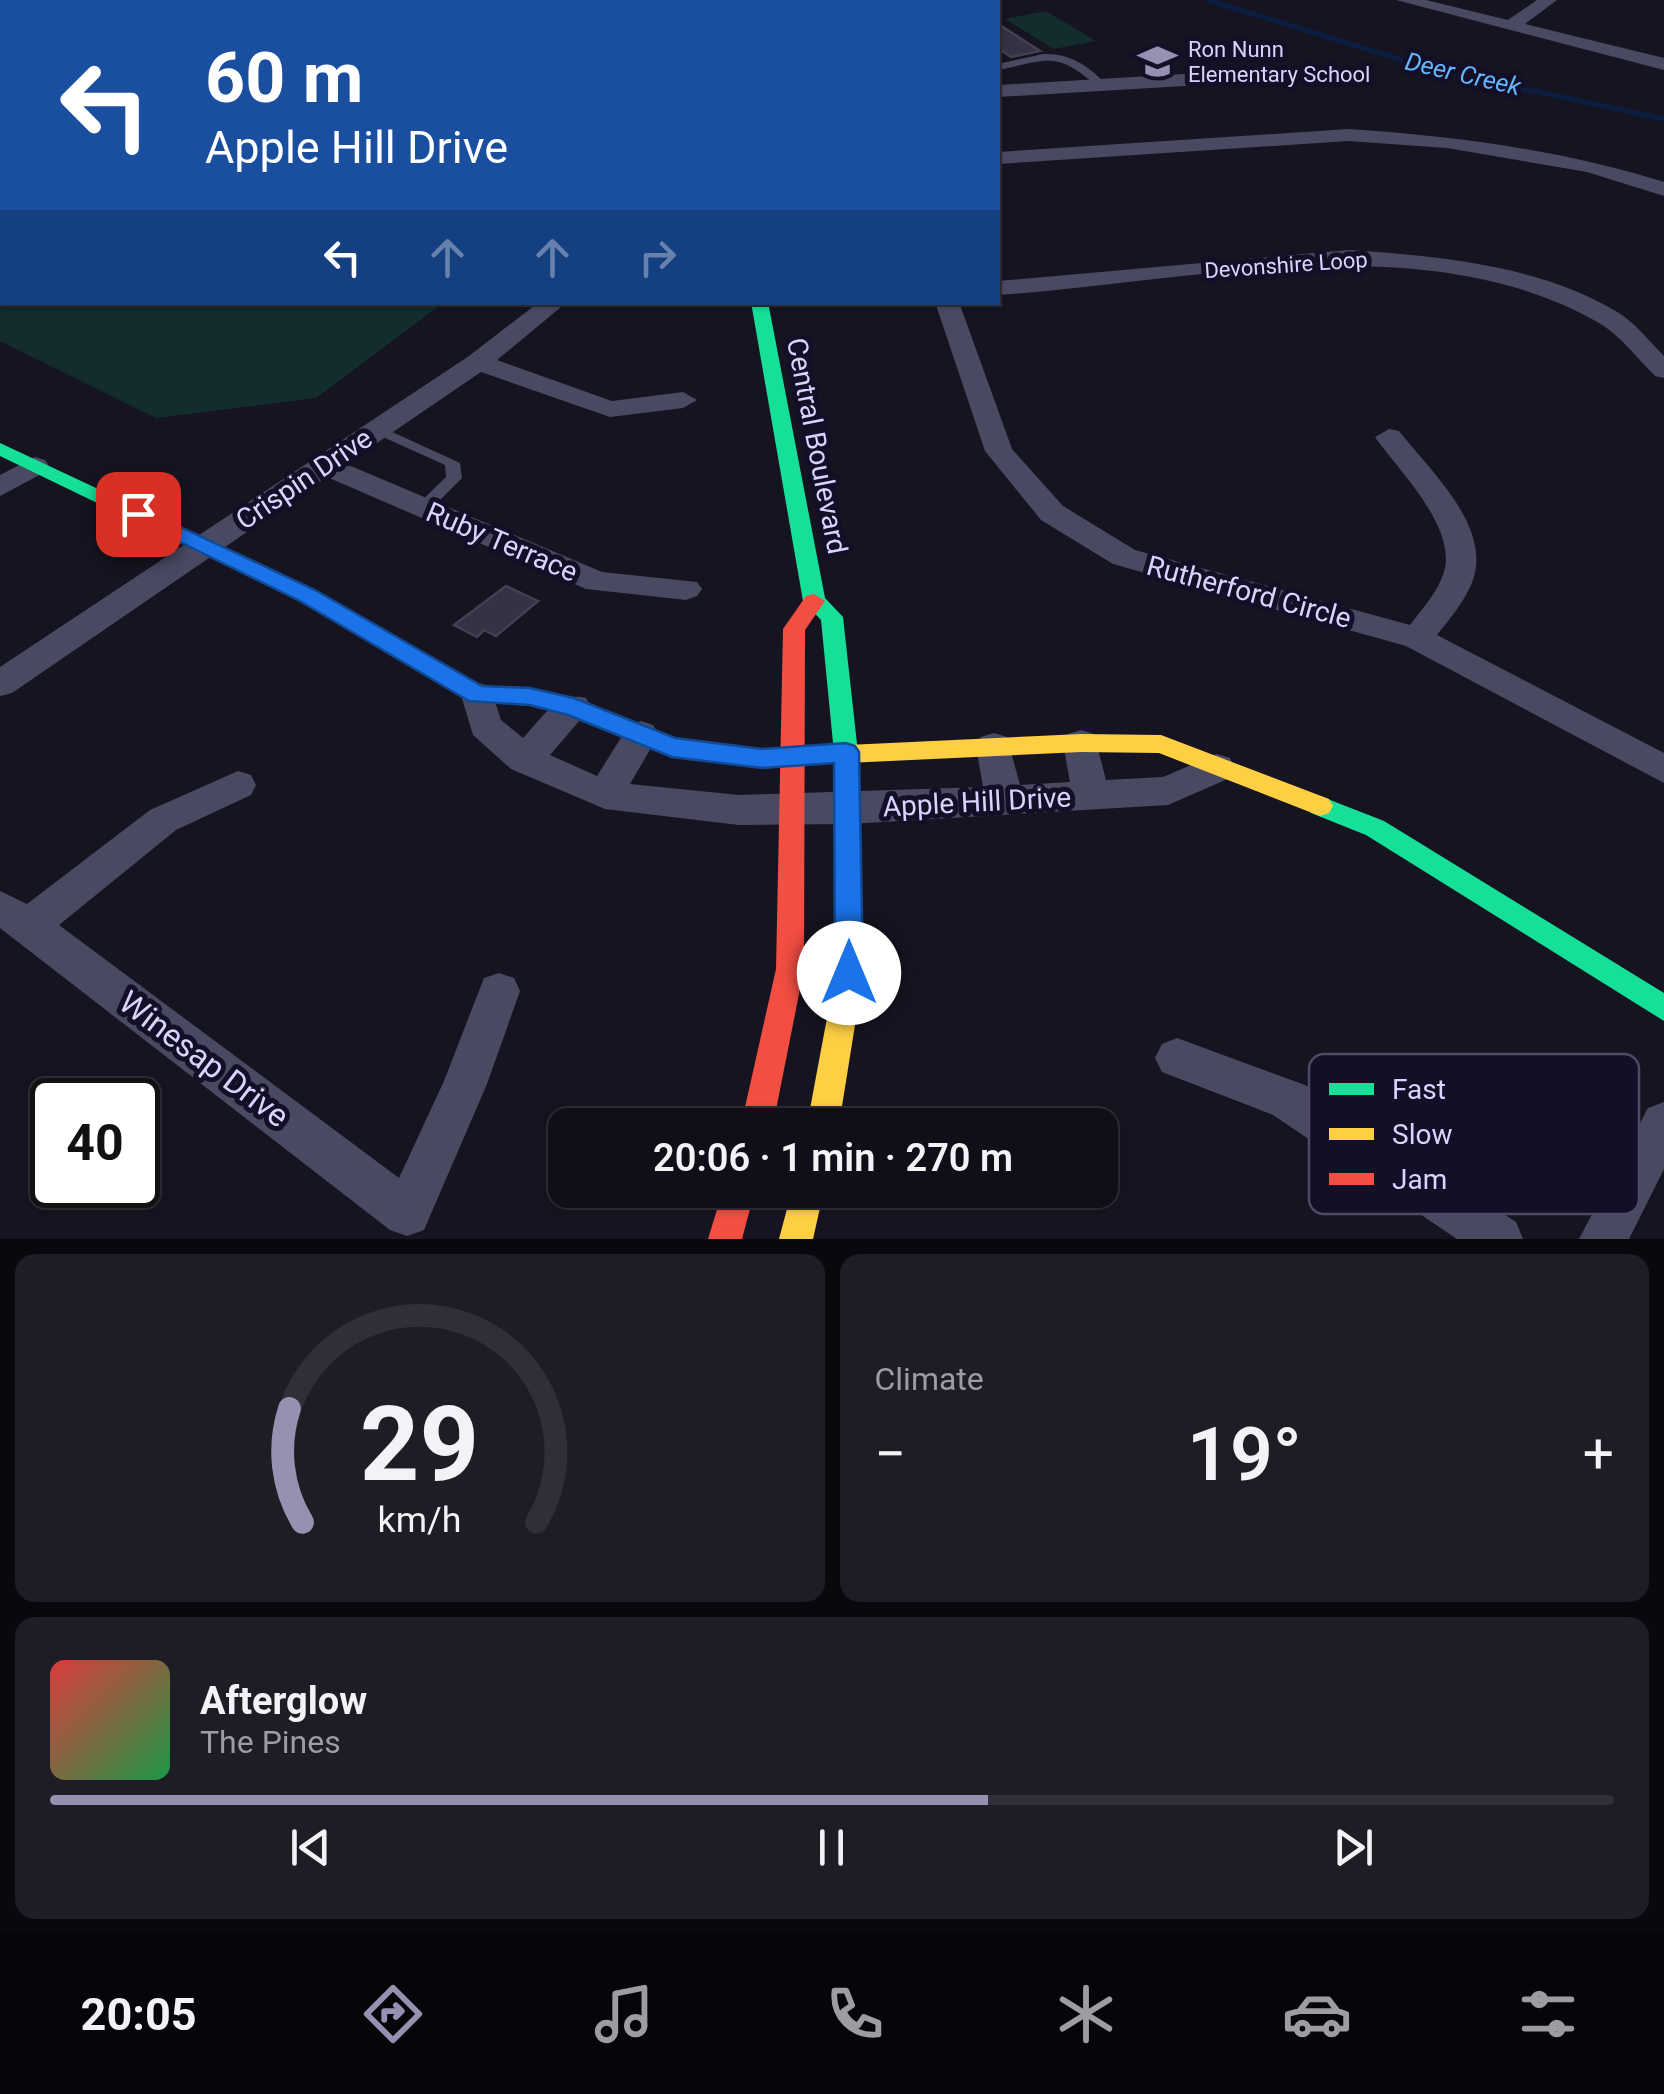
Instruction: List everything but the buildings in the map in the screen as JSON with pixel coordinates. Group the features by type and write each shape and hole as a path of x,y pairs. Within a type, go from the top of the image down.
{"street":[{"path":"1406,0 1664,64"},
{"path":"1510,27 1548,0"},
{"path":"1000,91 1218,78 1240,72"},
{"path":"1000,158 1348,135 1446,142 1590,166 1664,189"},
{"name":"Devonshire Loop","path":"1000,288 1348,258 1440,263 1548,291 1611,320 1660,362"},
{"name":"Crispin Drive","path":"0,684 478,362 551,305"},
{"name":"Central Boulevard","path":"760,305 814,601 832,618 846,752 849,973 826,1108"},
{"name":"Rutherford Circle","path":"948,305 999,451 1052,513 1124,557 1417,638 1664,770"},
{"path":"478,362 610,410 684,400"},
{"path":"1389,437 1450,517 1461,565 1442,607 1417,638"},
{"name":"Apple Hill Drive","path":"0,448 308,596 478,695 530,696 574,707 672,747 762,758 1081,742 1161,744 1376,828 1664,1008"},
{"path":"0,487 35,466"},
{"name":"Ruby Terrace","path":"324,466 597,582 686,589"},
{"path":"761,1108 790,969 795,810 794,629 814,601"},
{"name":"Apple Hill Drive","path":"478,695 485,726 524,759 605,795 739,810 849,809 1168,791 1217,768"},
{"path":"524,759 574,707"},
{"path":"605,795 641,734"},
{"path":"1081,742 1090,795"},
{"path":"994,746 1004,800"},
{"path":"14,916 163,820 238,785"},
{"name":"Winesap Drive","path":"14,916 407,1212 466,1084 498,991"},
{"path":"1176,1058 1289,1100 1309,1113"},
{"path":"1639,1170 1664,1123"},
{"path":"725,1239 734,1208"},
{"path":"796,1239 804,1208"},
{"path":"1461,1214 1499,1239"},
{"path":"1602,1239 1615,1214"}],"lane":[{"path":"1000,66 1063,56 1077,61 1102,85"},
{"path":"377,429 452,463 454,478 422,508"}],"green space":[{"path":"1046,11 1096,41 1054,49 1005,19"},
{"path":"0,305 440,305 316,398 156,418 0,341"}],"waterway":[{"name":"Deer Creek","path":"1208,0 1428,68 1664,119"}],"traffic: fast":[{"path":"760,305 814,601 832,617 846,753 849,975"},
{"path":"0,449 308,596 476,694"},
{"path":"1320,806 1375,828 1664,1008"}],"traffic: slow":[{"path":"476,694 530,697 574,707 672,747 762,758 1081,743 1161,744 1320,806"},
{"path":"826,1108 849,975"},
{"path":"796,1239 804,1208"}],"traffic: jam":[{"path":"761,1108 790,969 794,629 814,601"},
{"path":"725,1239 734,1208"}],"place":[{"name":"Ron Nunn Elementary School","path":"1158,62"}],"route":[{"path":"138,514 308,596 478,695 530,696 574,707 672,747 762,758 846,752 849,973"}]}
